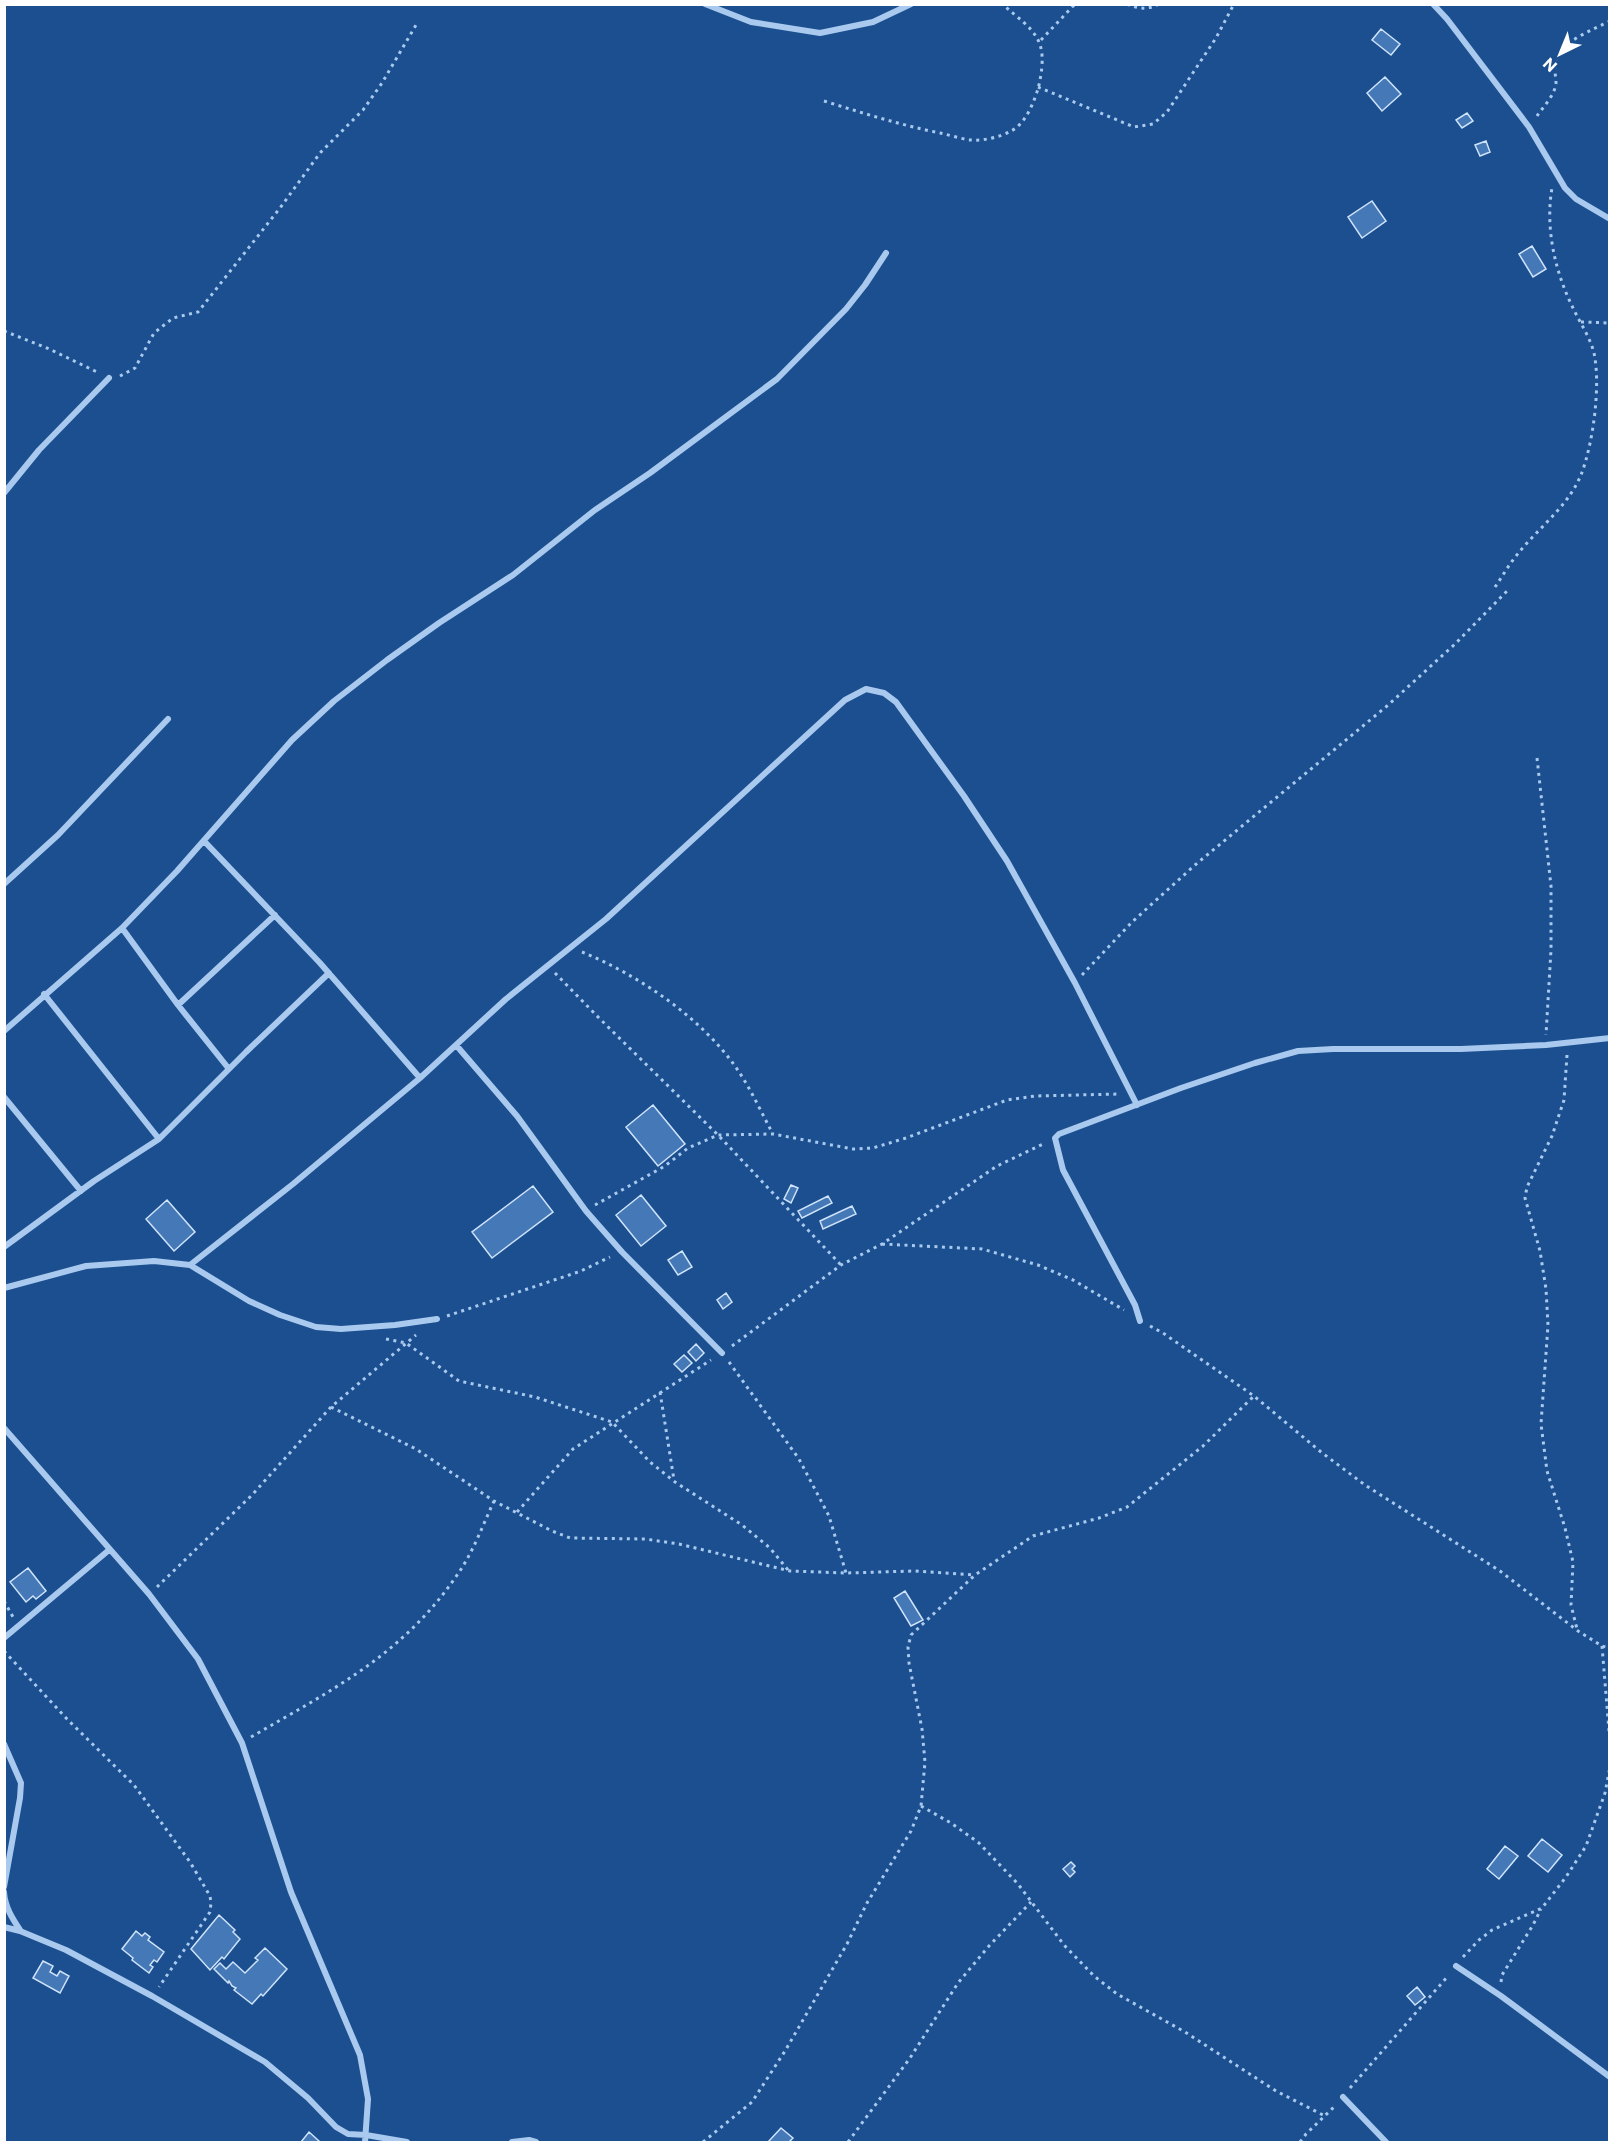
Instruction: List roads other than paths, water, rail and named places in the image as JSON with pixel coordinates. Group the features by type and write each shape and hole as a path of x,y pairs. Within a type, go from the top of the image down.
{"street":[{"path":"705,4 751,22 820,33 873,22 911,4"},
{"path":"1433,4 1447,19 1529,127 1565,188 1576,199 1610,219"},
{"path":"4,1031 122,928 204,841 292,741 334,701 439,622 513,575 595,510 650,473 777,379 846,309 866,285 886,253"},
{"path":"4,493 39,450 109,378"},
{"path":"190,1265 293,1184 420,1078 548,965 572,948 647,883 845,700 866,689 884,693 896,702 964,796 1007,861 1075,982 1137,1105"},
{"path":"4,884 58,835 168,719"},
{"path":"204,841 329,974 420,1078"},
{"path":"178,1005 275,915"},
{"path":"122,928 178,1005 230,1069"},
{"path":"4,1246 159,1139 329,974"},
{"path":"45,994 159,1139"},
{"path":"1140,1321 1135,1305 1063,1170 1055,1138 1059,1134 1256,1063 1298,1051 1461,1049 1546,1045 1610,1038"},
{"path":"456,1045 517,1116 585,1211 622,1252 722,1353"},
{"path":"4,1096 81,1191"},
{"path":"4,1288 86,1266 154,1261 190,1265 249,1301 280,1315 316,1327 341,1329 437,1319"},
{"path":"4,1428 149,1594 198,1659 242,1743 291,1892 360,2055 368,2099 365,2142"},
{"path":"4,1638 109,1550"},
{"path":"4,1744 21,1783 4,1887"},
{"path":"4,1892 10,1915 20,1931"},
{"path":"4,1927 20,1931 66,1950 152,1996 266,2062 308,2098 336,2127 348,2134 407,2142"},
{"path":"1456,1966 1501,1996 1610,2077"},
{"path":"1343,2097 1386,2142"},
{"path":"512,2142 530,2140 536,2142"}]}
